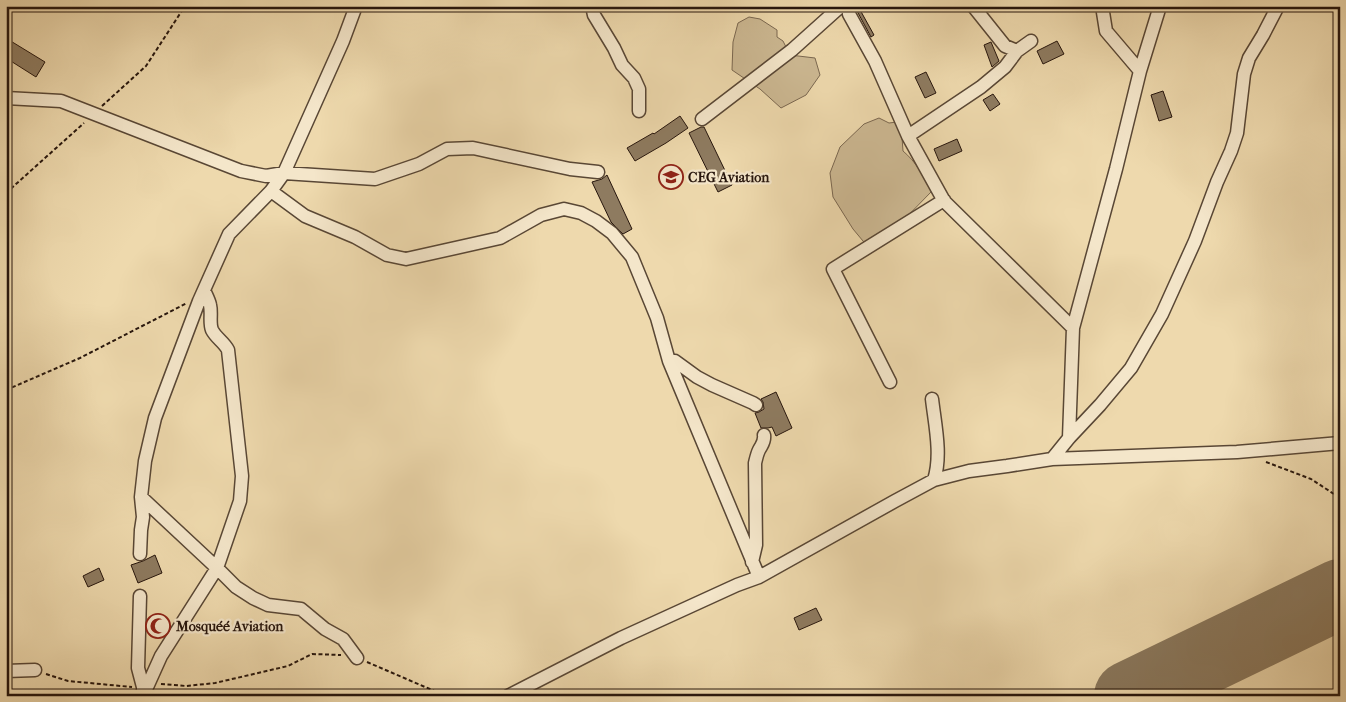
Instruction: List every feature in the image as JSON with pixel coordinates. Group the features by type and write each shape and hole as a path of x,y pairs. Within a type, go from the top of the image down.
{"street":[{"path":"140,554 144,461 155,418 201,295 229,234 271,191 284,173 343,41 356,6"},
{"path":"592,6 594,15 622,65 634,78 639,89 639,111"},
{"path":"702,119 792,50 841,6"},
{"path":"848,6 849,14 875,61 908,136 944,200 1073,328"},
{"path":"973,6 1005,46 1017,51"},
{"path":"1102,6 1106,30 1140,71"},
{"path":"1069,438 1073,328 1140,71 1160,6"},
{"path":"1052,459 1131,368 1162,314 1195,241 1217,182 1232,152 1237,133 1244,74 1249,58 1264,35 1278,6"},
{"path":"908,136 982,87 1005,67 1017,51 1031,41"},
{"path":"6,98 61,101 241,171 266,176 284,173 375,179 419,164 446,149 464,148 473,148 570,169 598,172"},
{"path":"271,191 305,216 354,236 387,255 406,259 500,238 541,215 564,209 581,213 612,233 632,257 657,318 669,361 759,577"},
{"path":"890,382 833,269 944,200"},
{"path":"144,690 161,656 217,568 240,500 242,476 228,350 225,343 212,330 210,304 201,295"},
{"path":"669,361 675,361 697,377 756,405"},
{"path":"932,399 938,440 937,472 934,480"},
{"path":"752,562 756,545 755,463 759,450 765,440 764,435"},
{"path":"508,696 621,638 737,585 759,577 894,500 934,480 969,471 1052,459 1237,452 1340,443"},
{"path":"141,497 236,587 268,605 301,609 325,629 343,639 357,658"},
{"path":"140,596 138,668 144,690"},
{"path":"6,671 35,670"}],"path":[{"path":"6,390 80,358 201,295"},
{"path":"1264,461 1311,479 1340,498"},
{"path":"35,670 68,681 144,690 214,683 288,666 312,654 352,656 422,684 446,696"}],"shaded area":[{"path":"749,17 760,19 777,30 777,37 783,41 790,55 815,58 820,75 806,95 781,108 760,89 732,70 733,42 738,23"},
{"path":"879,118 889,123 897,122 901,124 903,151 916,165 932,191 888,236 868,247 853,229 833,197 830,173 840,147 864,124"}],"building":[{"path":"859,8 874,35 871,37 857,11"},
{"path":"9,40 45,62 36,77 6,58 6,45"},
{"path":"1057,41 1064,54 1043,64 1037,51"},
{"path":"991,42 999,61 992,67 984,45"},
{"path":"926,72 936,93 925,98 915,77"},
{"path":"1163,91 1172,117 1159,121 1151,95"},
{"path":"993,94 1000,104 990,111 983,100"},
{"path":"680,116 688,128 635,161 627,148 654,134"},
{"path":"704,127 732,185 718,192 689,133"},
{"path":"957,139 962,151 939,161 934,149"},
{"path":"607,175 632,229 623,234 611,222 592,182 602,179"},
{"path":"776,392 792,428 776,436 772,427 761,428 755,413 764,409 761,399"},
{"path":"155,555 162,573 138,583 131,565"},
{"path":"99,568 104,580 88,587 83,576"},
{"path":"816,608 822,620 799,630 794,618"}],"runway":[{"path":"1129,696 1340,594"}],"place":[{"name":"CEG Aviation","path":"671,177"},
{"name":"Mosquéé Aviation","path":"158,626"}]}
